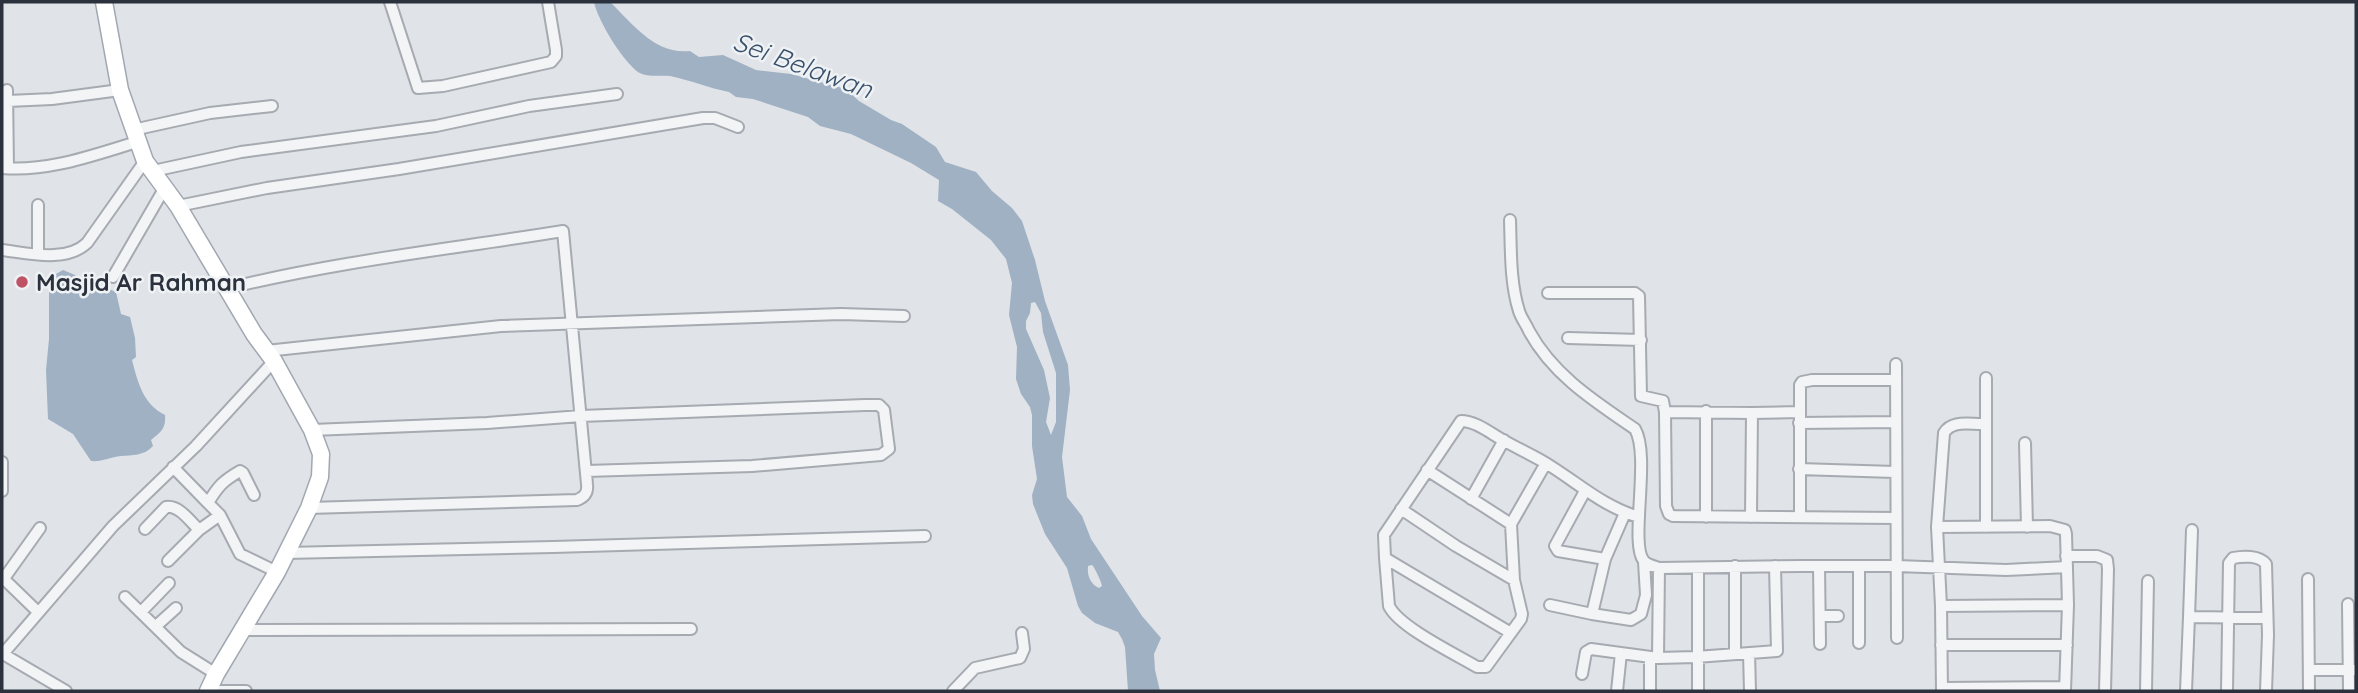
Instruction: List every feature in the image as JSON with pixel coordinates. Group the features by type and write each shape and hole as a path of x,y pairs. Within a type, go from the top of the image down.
{"main road":[{"path":"107,2 120,90 135,136 149,166 178,206 254,334 270,356 312,430 321,454 320,477 309,508 277,572 208,691"}],"street":[{"path":"390,2 418,88 443,86 551,62 556,56 556,50 548,2"},
{"path":"120,90 52,99 8,96 5,168 29,168 73,162 135,136 210,113 272,106"},
{"path":"2,250 66,254 80,250 149,166 436,126 529,106 617,94"},
{"path":"178,206 267,188 399,169 704,118 715,118 738,127"},
{"path":"113,277 164,189"},
{"path":"38,205 38,254"},
{"path":"1510,220 1519,312 1536,345 1551,364 1592,401 1635,429 1641,463 1639,517 1646,596 1641,614 1631,620 1550,605"},
{"path":"229,288 282,275 368,260 563,231 586,471 587,490 584,497 578,500 309,508"},
{"path":"1548,293 1634,293 1639,296 1641,396 1662,401 1665,412 1668,511 1673,516 1896,518"},
{"path":"66,691 3,654 113,526 196,446 270,356 501,326 841,314 904,316"},
{"path":"1568,338 1641,340"},
{"path":"1896,364 1897,638"},
{"path":"1986,378 1986,527"},
{"path":"1800,516 1799,388 1802,382 1896,380"},
{"path":"312,430 487,423 581,416 879,405 884,410 889,446 888,452 881,455 765,465 586,471"},
{"path":"1665,412 1706,411 1896,422"},
{"path":"1706,411 1706,517"},
{"path":"1751,517 1752,413"},
{"path":"1545,463 1511,524 1514,580 1522,614 1486,667 1482,668 1407,625 1392,612 1389,606 1384,536 1461,421 1468,421 1504,440 1545,463 1586,491 1625,513 1639,517"},
{"path":"1937,527 2056,527 2064,530 2067,605 2065,689 1942,689 1937,527 1944,433 1954,424 1986,424"},
{"path":"1471,499 1504,440"},
{"path":"2025,443 2026,527"},
{"path":"2,462 2,491"},
{"path":"173,467 220,515 240,554 277,572"},
{"path":"1799,469 1895,472"},
{"path":"1427,470 1511,524"},
{"path":"208,503 218,486 240,471 254,495"},
{"path":"1586,491 1556,542 1556,549 1605,559"},
{"path":"145,528 170,506 176,508 199,530"},
{"path":"1401,509 1514,580"},
{"path":"1592,614 1605,559 1625,513"},
{"path":"168,561 199,530 220,515"},
{"path":"38,612 5,577 40,528"},
{"path":"2186,691 2192,530"},
{"path":"286,553 925,536"},
{"path":"1644,562 1658,568 1897,566 2006,570 2097,556 2107,560 2108,569 2105,691"},
{"path":"2227,691 2229,563 2238,557 2259,558 2266,564 2266,691"},
{"path":"1385,558 1511,633"},
{"path":"1735,566 1735,653"},
{"path":"1582,674 1587,650 1654,657 1777,651 1775,566"},
{"path":"1819,566 1820,644"},
{"path":"1859,566 1859,643"},
{"path":"1650,691 1658,568"},
{"path":"1698,568 1698,691"},
{"path":"2308,579 2309,691"},
{"path":"2146,691 2148,581"},
{"path":"141,612 169,583"},
{"path":"125,597 181,652 216,674"},
{"path":"2348,604 2352,670 2349,691"},
{"path":"1941,606 2067,605"},
{"path":"156,626 176,608"},
{"path":"1820,617 1838,617"},
{"path":"2189,617 2267,618"},
{"path":"242,629 691,629"},
{"path":"953,691 975,668 1020,658 1024,649 1023,633"},
{"path":"1941,646 2067,645"},
{"path":"1617,691 1621,653"},
{"path":"1749,653 1750,691"},
{"path":"2309,670 2352,670"},
{"path":"208,691 246,691"}],"water":[{"name":"Sei Belawan","path":"594,2 610,2 645,36 666,48 690,51 699,57 723,55 756,70 791,74 846,89 859,101 902,124 936,147 945,162 976,172 992,191 1012,208 1022,221 1045,301 1068,365 1070,390 1062,457 1067,497 1082,516 1091,539 1142,616 1161,638 1154,654 1160,691 1128,691 1122,639 1118,632 1095,623 1082,613 1067,568 1045,534 1033,504 1032,495 1037,479 1032,446 1032,415 1016,379 1017,347 1009,315 1012,283 1006,259 991,240 938,201 939,180 851,134 820,126 808,117 753,99 736,97 729,92 670,76 642,74 635,70 606,31","holes":["1035,302 1041,313 1043,332 1056,373 1056,422 1051,435 1046,422 1050,398 1044,370 1026,329 1031,303","1092,565 1102,584 1099,588 1091,582 1089,576 1088,566"]},
{"path":"63,270 116,292 121,314 130,317 136,357 132,360 139,385 151,405 165,415 164,427 151,440 153,446 146,452 91,461 73,434 48,419 46,370 49,285 56,274"}],"place":[{"name":"Masjid Ar Rahman","path":"22,282"}]}
